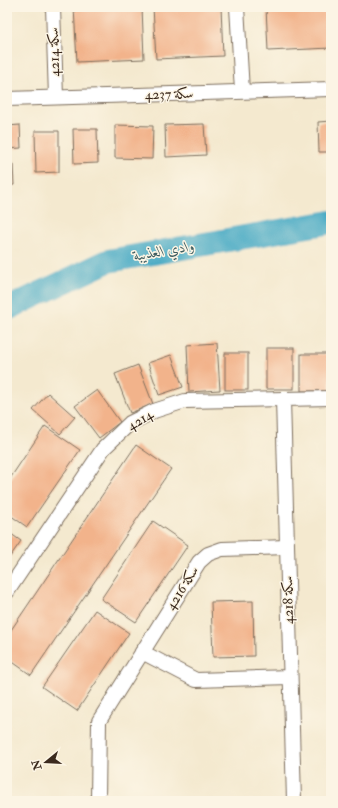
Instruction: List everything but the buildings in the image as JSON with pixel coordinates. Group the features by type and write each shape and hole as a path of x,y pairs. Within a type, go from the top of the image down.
{"street":[{"name":"سكة 4214","path":"53,7 56,97"},
{"path":"237,7 242,91"},
{"name":"سكة 4237","path":"7,99 331,89"},
{"name":"4214","path":"7,592 103,449 130,423 154,411 185,401 331,398"},
{"name":"سكة 4218","path":"283,399 294,801"},
{"name":"سكة 4216","path":"98,801 99,721 199,562 208,554 222,549 287,547"},
{"path":"142,652 196,680 290,677"}],"waterway":[{"name":"وادي العذيبة","path":"7,309 108,261 331,222"}]}
